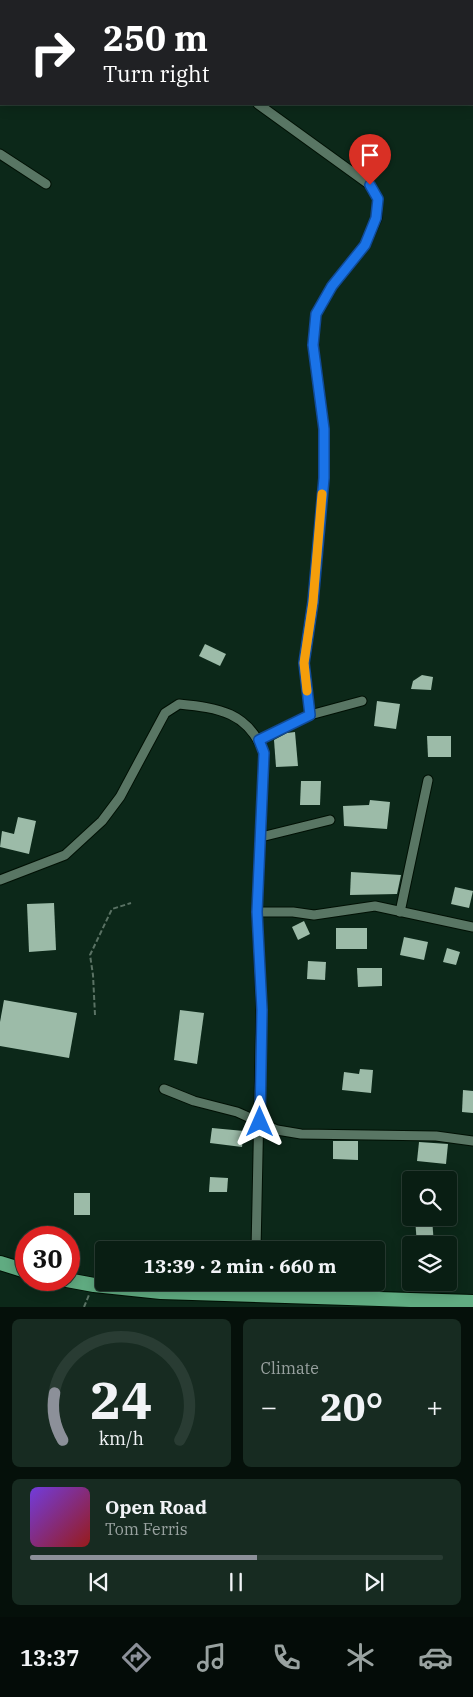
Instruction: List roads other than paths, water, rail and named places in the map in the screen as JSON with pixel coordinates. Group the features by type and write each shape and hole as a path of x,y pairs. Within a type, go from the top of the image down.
{"highway":[{"path":"0,1263 15,1268"},
{"path":"80,1282 95,1285"},
{"path":"151,1291 184,1291"},
{"path":"282,1291 395,1303 473,1302"}],"street":[{"path":"259,105 370,185 378,199 376,218 365,245 332,286 316,314 313,345 324,429 324,478 313,602 304,663 310,715"},
{"path":"0,154 46,184"},
{"path":"259,740 310,715 362,701"},
{"path":"0,880 66,855 102,821 120,797 165,713 179,704 221,711 241,718 259,740 264,753 257,912 262,1010 256,1241"},
{"path":"400,912 428,780"},
{"path":"261,837 330,820"},
{"path":"257,912 292,912 314,915 374,906 473,927"},
{"path":"164,1089 194,1102 237,1112 277,1130 301,1134 436,1136 473,1141"}]}
